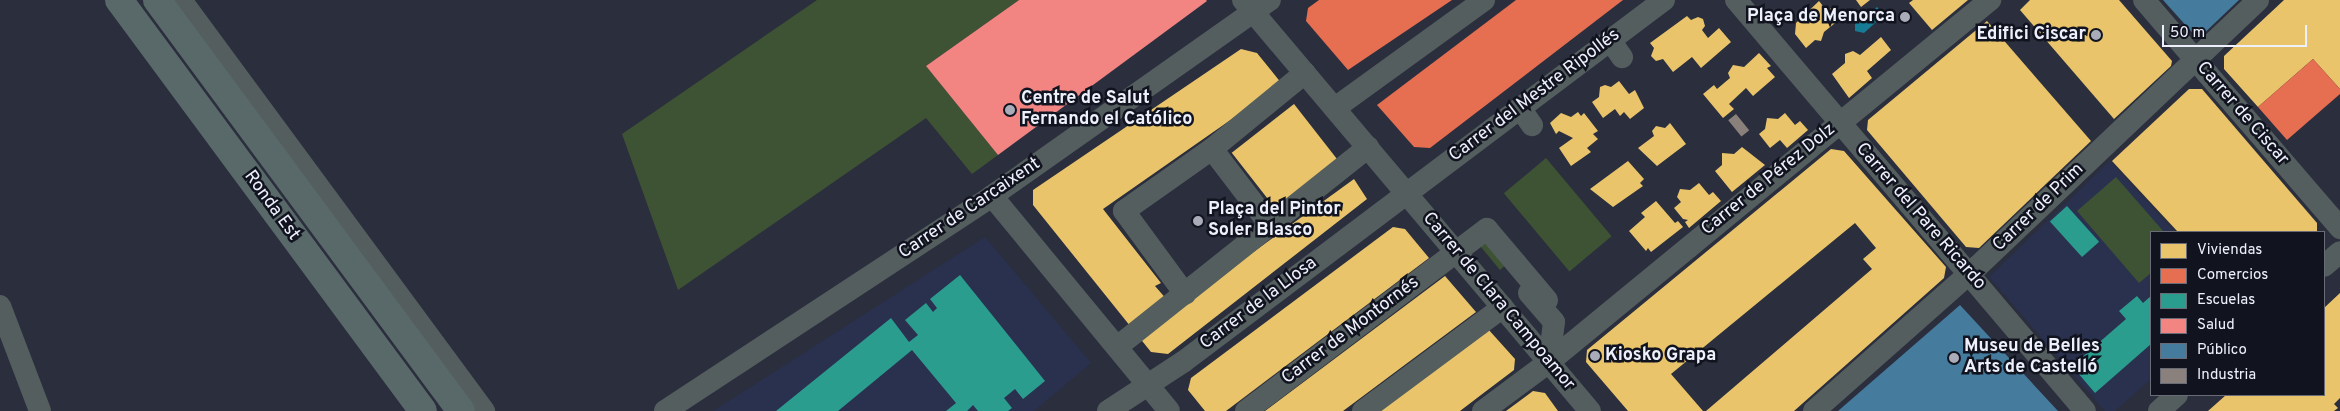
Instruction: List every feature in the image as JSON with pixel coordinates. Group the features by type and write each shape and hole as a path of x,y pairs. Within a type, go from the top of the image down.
{"main road":[{"name":"Ronda Est","path":"119,0 423,411"},
{"name":"Ronda Est","path":"158,0 461,411"}],"street":[{"path":"181,0 484,411"},
{"path":"1335,108 1484,0"},
{"name":"Carrer del Mestre Ripollés","path":"1407,192 1526,116 1616,49 1664,0"},
{"name":"Carrer del Pare Ricardo","path":"1736,0 2085,411"},
{"name":"Carrer de Pérez Dolz","path":"1483,411 1549,362 1990,0"},
{"name":"Carrer de Ciscar","path":"2144,0 2340,228"},
{"name":"Carrer de Prim","path":"1814,411 1969,274 2258,0"},
{"name":"Carrer de Clara Campoamor","path":"1256,5 1306,74 1590,411"},
{"name":"Carrer de Carcaixent","path":"665,411 992,196 1256,5"},
{"path":"1185,294 1124,211 1212,149 1306,74"},
{"path":"1117,348 1368,147"},
{"path":"1212,149 1270,226"},
{"name":"Carrer de la Llosa","path":"1108,411 1183,362 1407,192"},
{"path":"992,196 1169,411"},
{"name":"Carrer de Montornés","path":"1246,411 1488,229 1547,300"},
{"path":"2325,265 2340,252"},
{"path":"1506,267 1554,322 1549,362"},
{"path":"0,306 40,411"},
{"path":"1363,411 1503,307"},
{"path":"2159,411 2176,396"}],"shaded area":[{"path":"1877,7 1884,15 1864,33 1855,31 1855,24"},
{"path":"2110,161 2174,231 2150,231 2150,380 2115,411 2105,411 1989,277"},
{"path":"985,237 1091,363 1034,411 713,411"}],"green space":[{"path":"817,0 1019,0 926,66 998,155 972,174 926,118 678,290 622,134"},
{"path":"1546,158 1612,236 1569,271 1504,193"},
{"path":"2116,177 2163,231 2150,231 2150,274 2139,283 2077,211"},
{"path":"1483,238 1509,262 1500,270 1481,247"}],"building: Viviendas":[{"path":"1856,0 1870,0 1861,7"},
{"path":"1913,0 1968,0 1932,30 1909,3"},
{"name":"Edifici Ciscar","path":"2030,0 2119,0 2172,61 2171,66 2114,119 2020,10"},
{"path":"2284,0 2340,0 2340,89 2313,59 2258,107 2224,69 2224,56"},
{"path":"1819,1 1827,11 1831,8 1840,19 1824,32 1821,41 1815,40 1806,48 1795,34 1796,23"},
{"path":"1687,16 1691,20 1698,17 1703,19 1705,26 1702,30 1708,38 1719,28 1731,42 1701,68 1692,57 1673,72 1663,59 1656,61 1651,56 1654,48 1650,43"},
{"path":"1987,21 2091,141 1979,248 1966,247 1867,130 1868,120"},
{"path":"1881,37 1891,50 1867,71 1872,78 1849,98 1832,74 1845,63 1845,54 1853,51 1860,55"},
{"path":"1241,49 1257,53 1282,84 1103,209 1161,283 1155,286 1175,309 1354,179 1367,199 1168,354 1151,352 1033,205 1033,190"},
{"path":"1759,53 1771,66 1767,68 1775,77 1753,96 1746,88 1729,104 1734,109 1723,118 1703,94 1714,85 1717,89 1730,78 1728,73 1733,65 1744,67"},
{"path":"1619,81 1629,94 1635,90 1644,108 1630,119 1624,112 1620,116 1615,109 1603,118 1592,102 1599,97 1600,87 1605,85 1611,87"},
{"path":"2189,89 2202,89 2317,223 2317,231 2177,231 2112,161"},
{"path":"1294,104 1339,162 1277,210 1232,153"},
{"path":"1578,112 1581,116 1584,113 1598,131 1593,134 1598,139 1587,148 1591,152 1571,166 1559,148 1573,138 1559,131 1556,134 1550,123 1561,113 1571,117"},
{"path":"1785,113 1795,125 1800,121 1808,130 1787,148 1780,140 1770,148 1759,134 1765,129 1767,118 1778,119"},
{"path":"1670,123 1686,144 1657,166 1638,148 1654,136 1652,131 1656,126 1665,128"},
{"path":"1742,147 1765,165 1732,192 1715,171 1722,165 1722,153 1734,154"},
{"path":"1831,149 1844,151 1946,267 1944,278 1794,411 1706,411 1872,269 1863,259 1876,248 1855,223 1671,374 1703,411 1628,411 1586,362 1587,350"},
{"path":"1628,161 1644,179 1640,183 1643,186 1613,207 1590,189"},
{"path":"1699,183 1709,195 1713,192 1721,201 1689,228 1685,222 1688,220 1683,219 1674,208 1681,202 1677,197 1680,189 1690,190"},
{"path":"1656,201 1675,223 1678,221 1683,227 1651,252 1648,248 1646,251 1629,231 1645,217 1641,213"},
{"path":"1393,227 1405,229 1429,258 1226,411 1205,411 1188,390 1191,378"},
{"path":"1445,276 1476,312 1343,411 1265,411"},
{"path":"2340,293 2340,398 2334,404 2338,408 2334,411 2208,411 2225,396 2325,396 2325,307"},
{"path":"1488,329 1515,359 1514,370 1460,411 1379,411"},
{"path":"1533,391 1545,393 1558,411 1506,411"}],"building: Comercios":[{"path":"1319,0 1452,0 1348,70 1306,21 1308,8"},
{"path":"1516,0 1623,0 1430,148 1414,147 1377,105"},
{"path":"2313,59 2340,89 2340,94 2287,140 2258,107"}],"building: Escuelas":[{"path":"2067,206 2099,242 2082,257 2050,221"},
{"path":"960,275 1045,381 1023,399 1015,389 1004,398 1012,408 1008,411 978,411 973,405 967,411 946,411 956,403 912,350 838,411 776,411 891,318 909,342 918,335 905,320 926,303 933,312 937,308 930,299"},
{"path":"2137,296 2143,303 2150,297 2150,345 2095,393 2072,366 2126,319 2119,311"}],"building: Salud":[{"name":"Centre de Salut Fernando el Católico","path":"1019,0 1207,1 998,155 926,66"}],"building: Público":[{"path":"2163,0 2239,0 2198,39"},
{"name":"Museu de Belles Arts de Castelló","path":"1960,305 2058,411 1838,411"}],"building: Industria":[{"path":"1736,114 1749,130 1741,137 1728,120"}],"place":[{"name":"Plaça de Menorca","path":"1905,17"},
{"name":"Edifici Ciscar","path":"2096,35"},
{"name":"Centre de Salut Fernando el Católico","path":"1010,110"},
{"name":"Plaça del Pintor Soler Blasco","path":"1198,221"},
{"name":"Kiosko Grapa","path":"1595,356"},
{"name":"Museu de Belles Arts de Castelló","path":"1954,358"}]}
